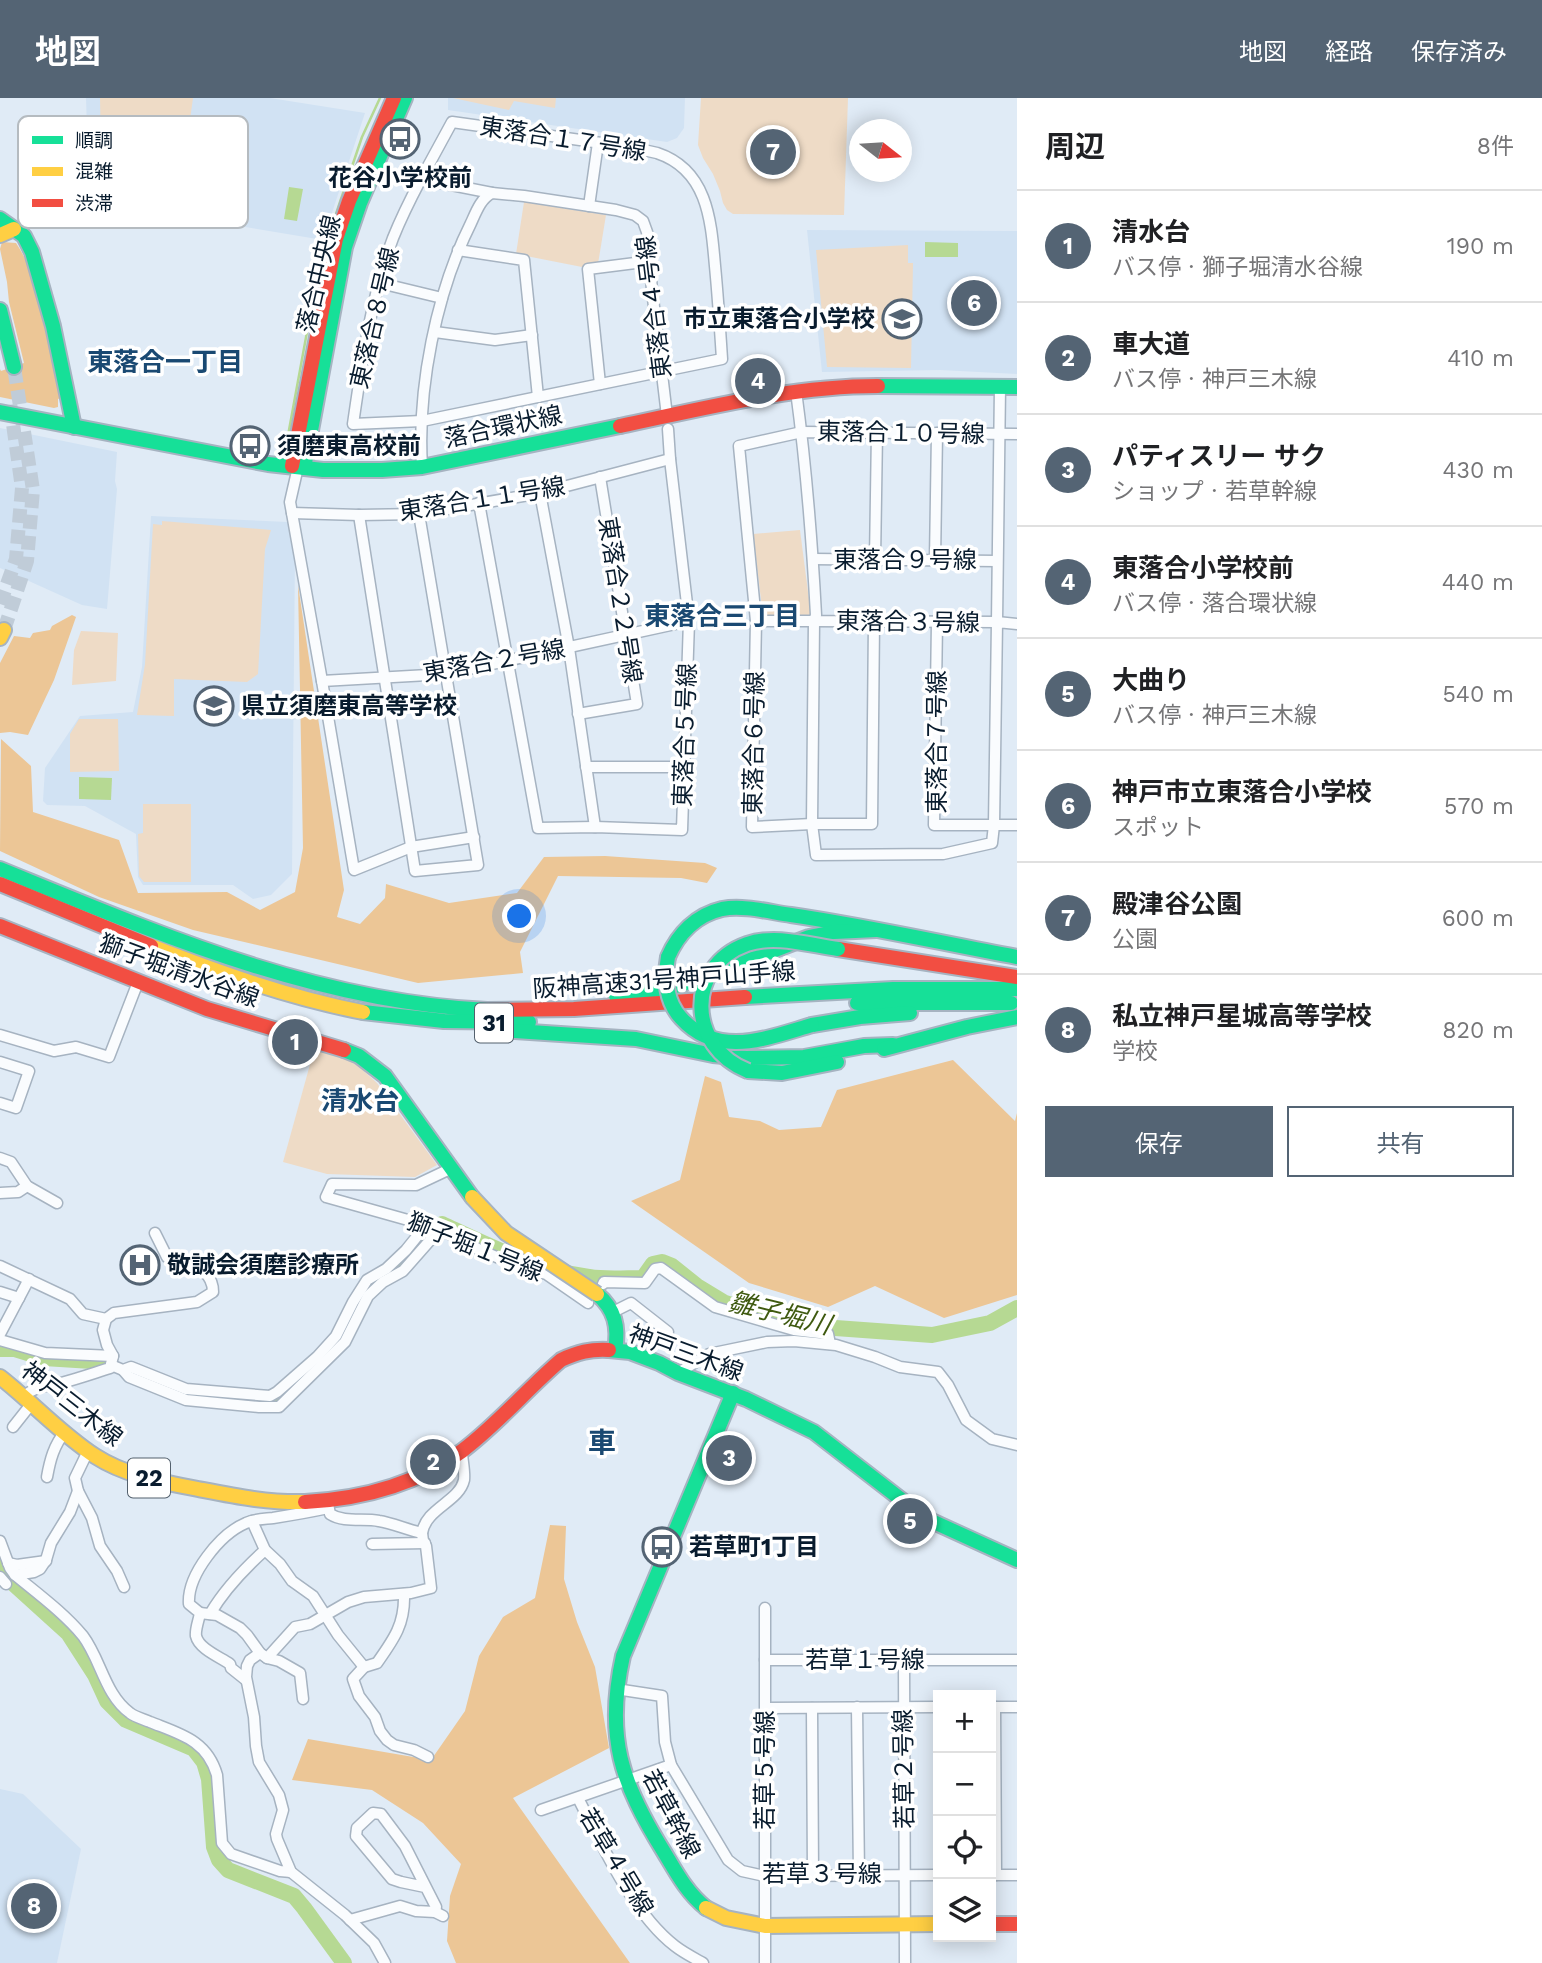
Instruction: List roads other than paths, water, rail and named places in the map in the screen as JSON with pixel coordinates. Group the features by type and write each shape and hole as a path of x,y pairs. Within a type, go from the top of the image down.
{"main road":[{"name":"落合中央線","path":"298,467 333,252 349,201 394,98"},
{"name":"落合中央線","path":"298,467 345,247 360,203 405,98"},
{"path":"0,219 27,239 37,265 74,427"},
{"path":"0,235 14,229"},
{"path":"0,310 10,368 0,349"},
{"name":"落合環状線","path":"0,412 268,464 356,471 422,467 668,423 749,399 796,391 858,386 1017,387"},
{"name":"阪神高速31号神戸山手線","path":"0,869 181,942 264,970 359,995 464,1009 522,1012 847,992 946,989 1014,996"},
{"name":"阪神高速31号神戸山手線","path":"0,884 176,955 249,981 360,1011 419,1018 498,1023 566,1022 711,1010 1014,996"},
{"name":"31","path":"1014,996 936,1011 860,1017 812,1025 739,1043 725,1043 702,1037 683,1022 668,998 665,977 668,957 675,941 693,922 723,909 742,908 819,919 1017,957"},
{"name":"獅子堀清水谷線","path":"0,926 229,1016 334,1046 359,1056 385,1076 486,1214 506,1233 605,1300 613,1311"},
{"name":"31","path":"464,1009 587,1000 673,987 717,974 809,937 834,932 876,930"},
{"path":"1017,978 787,941 767,941 734,949 714,967 702,996 703,1023 708,1038 718,1052 730,1062 748,1071 762,1074 810,1069 874,1053 893,1045 1017,1017"},
{"path":"419,1018 453,1028 636,1039 713,1055 746,1058 804,1057 864,1046 893,1045"},
{"path":"613,1311 618,1333 615,1350"},
{"name":"神戸三木線","path":"0,1377 88,1451 113,1466 138,1475 250,1499 328,1505 393,1486 440,1465 462,1451 561,1360 585,1350 615,1350 636,1354 784,1416 814,1432 925,1518 1017,1560"},
{"name":"若草幹線","path":"733,1393 623,1656 616,1689 615,1731 626,1781 644,1820 680,1878 696,1899 721,1917 739,1923 765,1926 933,1924"},
{"path":"996,1924 1017,1924"}],"street":[{"name":"東落合１７号線","path":"421,179 452,122 659,154 677,164 701,189 708,208 722,359 661,372"},
{"path":"589,205 598,143"},
{"path":"421,179 492,193"},
{"name":"東落合８号線","path":"421,179 398,225 380,283 360,375 353,424 422,421"},
{"path":"422,467 424,388 442,298 458,250 483,200 492,193"},
{"name":"東落合４号線","path":"492,193 589,205 631,213 643,221 647,232 668,423"},
{"path":"458,250 524,260 538,397"},
{"path":"600,384 589,269 650,261"},
{"path":"380,283 442,298"},
{"path":"435,332 495,340 532,335"},
{"path":"422,421 661,372"},
{"name":"東落合３号線","path":"796,391 813,559 814,621 997,622 1000,387"},
{"path":"668,423 688,621"},
{"name":"東落合１０号線","path":"802,432 999,433"},
{"name":"東落合６号線","path":"802,432 739,446 756,621 752,827 872,824 874,621"},
{"path":"876,560 877,432"},
{"path":"935,560 937,433"},
{"path":"999,433 1017,434"},
{"name":"東落合１１号線","path":"292,513 419,514 540,493 670,459"},
{"path":"298,467 290,502 354,870 411,847 474,838"},
{"name":"東落合２２号線","path":"578,714 637,704 600,477"},
{"path":"540,493 569,648 595,827"},
{"path":"480,503 508,661"},
{"path":"359,515 415,871 478,865 419,514"},
{"name":"東落合９号線","path":"813,559 998,561"},
{"name":"東落合２号線","path":"322,681 446,674 688,621"},
{"name":"東落合５号線","path":"508,661 538,828 682,830 688,621"},
{"path":"756,621 814,621 812,824 816,855 943,854 992,843 997,622 1017,624"},
{"name":"東落合７号線","path":"937,622 934,825 1017,825"},
{"path":"586,767 684,767"},
{"path":"0,1035 54,1051 76,1047 109,1057 138,982"},
{"path":"0,1062 29,1071 16,1108 0,1103"},
{"path":"0,1158 11,1162 27,1186 57,1203"},
{"name":"獅子堀１号線","path":"452,1168 416,1185 332,1184 326,1197 427,1224 498,1258 596,1294"},
{"path":"0,1193 18,1192 27,1186"},
{"path":"123,1370 131,1367 186,1389 270,1396 317,1357 336,1335 368,1280 386,1269 427,1224"},
{"path":"155,1233 167,1257 207,1273 213,1282 212,1292 197,1302 114,1313 106,1319 103,1330 112,1360 129,1377 186,1400 259,1408 279,1406 345,1342 368,1296 383,1282 403,1271 440,1229"},
{"path":"0,1266 70,1299 83,1314 106,1319"},
{"path":"596,1294 604,1282 645,1283 655,1269 661,1268 715,1307 793,1330 828,1335 830,1344"},
{"path":"0,1334 29,1279"},
{"path":"0,1292 19,1298"},
{"path":"613,1311 631,1303 668,1332"},
{"path":"0,1340 45,1353 112,1360"},
{"path":"678,1373 709,1354 737,1347 794,1341 830,1344 900,1367 938,1372 966,1420 992,1439 1017,1445"},
{"path":"13,1427 28,1400 27,1393 40,1386 110,1368 112,1360"},
{"path":"47,1477 51,1455 65,1432"},
{"path":"88,1451 75,1478 78,1492 92,1518 100,1546 124,1587"},
{"path":"385,1963 374,1943 350,1920 290,1872 276,1833 283,1810 279,1795 259,1762 254,1717 246,1680 247,1666 250,1660 264,1656 295,1627 310,1624 348,1602 365,1597 404,1594 431,1588 423,1538 427,1519 460,1489 464,1478 462,1451"},
{"path":"15,1575 40,1569 78,1492"},
{"path":"303,1699 300,1674 279,1661 264,1656 240,1628 217,1615 205,1614 189,1605 188,1598 199,1568 211,1551 247,1522 328,1505 330,1514 337,1518 381,1521 423,1538"},
{"path":"253,1521 265,1550 280,1564 292,1581 313,1596 338,1635 364,1667"},
{"path":"372,1544 423,1538"},
{"path":"0,1541 15,1575 84,1637 115,1699 131,1714 189,1738 205,1750 218,1775 222,1843 232,1854 290,1872"},
{"path":"246,1680 231,1668 230,1664 201,1645 195,1632 205,1614 265,1550"},
{"path":"8,1563 17,1565 46,1560"},
{"path":"404,1594 405,1609 396,1635 377,1663 364,1667 353,1679 359,1696 375,1717 387,1740 428,1757"},
{"path":"765,1608 765,1660"},
{"name":"若草１号線","path":"765,1660 1017,1660"},
{"name":"若草５号線","path":"765,1660 765,1963"},
{"name":"若草２号線","path":"904,1660 905,1963"},
{"name":"若草３号線","path":"616,1689 662,1696 665,1742 671,1765 728,1860 742,1871 765,1876 933,1875"},
{"path":"812,1707 813,1875"},
{"path":"858,1707 859,1875"},
{"path":"766,1708 933,1707"},
{"path":"996,1707 1017,1707"},
{"path":"993,1753 993,1816"},
{"name":"若草４号線","path":"541,1810 671,1765"},
{"name":"若草４号線","path":"578,1798 613,1865 646,1917 674,1945 703,1963"},
{"path":"350,1920 395,1906 439,1914 405,1846 382,1814 373,1813 357,1828 356,1836 392,1879 425,1887"},
{"path":"996,1875 1017,1875"},
{"path":"677,1963 685,1952"}],"waterway":[{"path":"287,441 320,261 362,137 380,98"},
{"name":"雛子堀川","path":"442,1224 513,1256 569,1274 602,1278 643,1278 653,1264 662,1262 672,1266 725,1303 808,1326 932,1335 990,1323 1017,1308"},
{"name":"雛子堀川","path":"130,1372 181,1394 272,1402 340,1340 368,1288 389,1276 427,1234"},
{"name":"雛子堀川","path":"0,1349 15,1349 44,1358 108,1362"},
{"path":"0,1566 5,1576 68,1633 95,1675 107,1701 126,1720 194,1749 204,1762 209,1779 214,1847 219,1860 228,1870 294,1896 344,1963"}],"tunnel":[{"path":"4,630 27,561 33,490 14,367"},
{"path":"0,604 16,559 22,488 10,403"}],"place":[{"name":"花谷小学校前","path":"400,139"},
{"name":"殿津谷公園","path":"773,152"},
{"name":"神戸市立東落合小学校","path":"974,303"},
{"name":"市立東落合小学校","path":"902,319"},
{"name":"東落合小学校前","path":"758,381"},
{"name":"須磨東高校前","path":"250,446"},
{"name":"県立須磨東高等学校","path":"214,706"},
{"name":"清水台","path":"295,1042"},
{"name":"敬誠会須磨診療所","path":"140,1265"},
{"name":"パティスリー サク","path":"729,1458"},
{"name":"車大道","path":"433,1462"},
{"name":"大曲り","path":"910,1521"},
{"name":"若草町1丁目","path":"662,1547"},
{"name":"私立神戸星城高等学校","path":"34,1906"}],"district":[{"name":"東落合一丁目","path":"165,362"},
{"name":"東落合三丁目","path":"722,616"},
{"name":"清水台","path":"360,1101"},
{"name":"車","path":"602,1442"}]}
